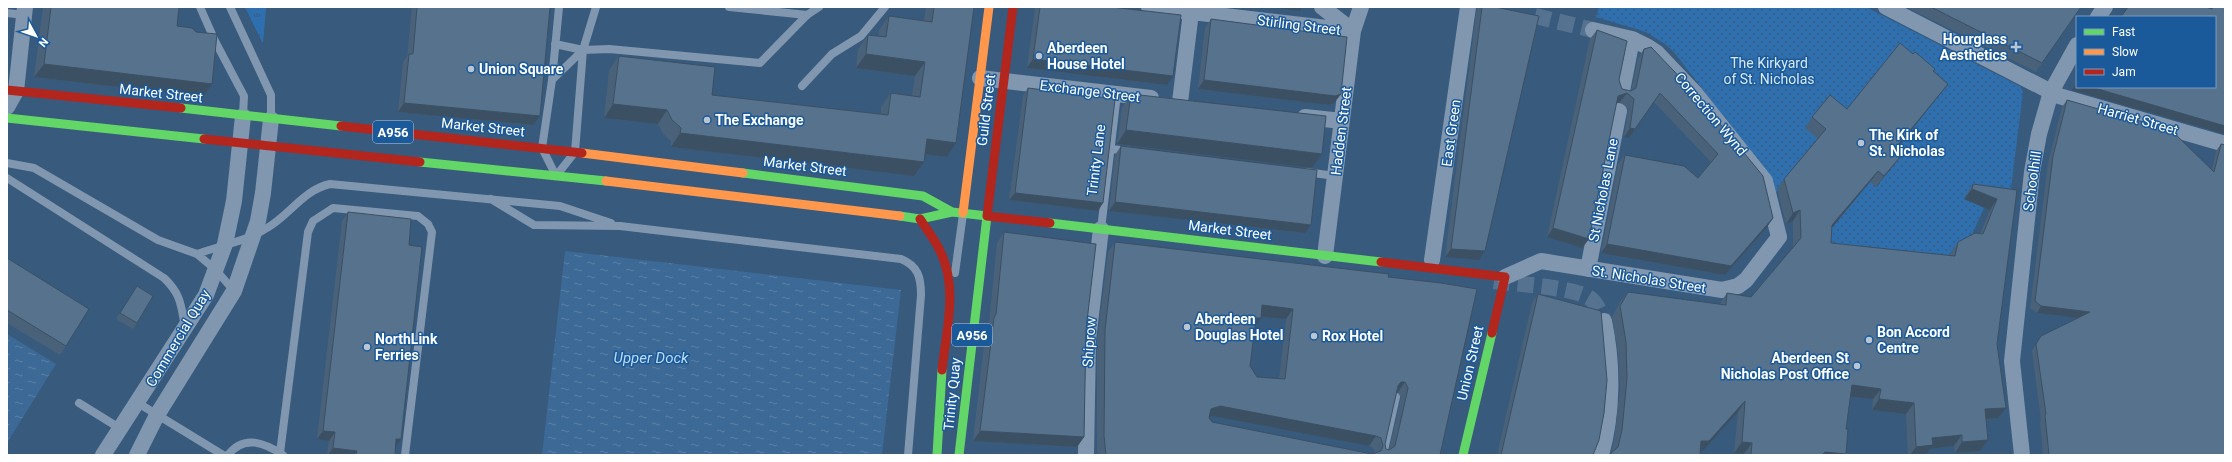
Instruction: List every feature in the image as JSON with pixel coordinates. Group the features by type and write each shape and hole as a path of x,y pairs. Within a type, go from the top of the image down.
{"main road":[{"name":"Guild Street","path":"963,213 989,7"},
{"name":"Guild Street","path":"987,216 1013,7"},
{"name":"Market Street","path":"11,91 542,148 924,196 952,212"},
{"name":"A956","path":"7,118 268,147 556,176"},
{"name":"Market Street","path":"556,176 723,194 920,220 952,212 963,213 1505,277"},
{"name":"Trinity Quay","path":"960,455 987,216"},
{"name":"Trinity Quay","path":"920,220 941,252 947,268 951,290 941,382 937,455"},
{"name":"Union Street","path":"1463,455 1505,277"}],"street":[{"name":"Stirling Street","path":"1149,7 1353,31"},
{"path":"1322,7 1353,31"},
{"name":"Hadden Street","path":"1325,256 1353,31 1361,7"},
{"name":"East Green","path":"1432,260 1468,7"},
{"name":"Harriet Street","path":"1886,7 2051,92 2225,144"},
{"path":"2099,16 2105,7"},
{"path":"7,108 25,11"},
{"name":"Exchange Street","path":"980,78 1188,103 1191,12"},
{"name":"Correction Wynd","path":"1594,30 1632,39 1657,53 1695,92 1765,181 1778,230 1776,242"},
{"path":"1622,91 1632,39"},
{"name":"Schoolhill","path":"2022,455 2012,370 2015,325 2032,172 2039,134 2051,92 2076,47"},
{"name":"St Nicholas Lane","path":"1588,269 1618,111"},
{"path":"1288,115 1342,121"},
{"name":"Commercial Quay","path":"103,455 138,403 206,295 225,244 234,201 243,116"},
{"name":"Commercial Quay","path":"137,455 157,414 234,292 254,234 263,193 271,119"},
{"name":"Shiprow","path":"1086,455 1088,340 1101,229"},
{"name":"St. Nicholas Street","path":"1505,277 1541,261 1722,290 1738,286 1746,280 1776,242"},
{"path":"1601,455 1607,432 1610,376 1609,343 1604,321"}],"lane":[{"path":"200,7 215,42 244,96 243,116"},
{"path":"230,7 271,95 271,119"},
{"path":"559,7 552,80 542,148 556,176 575,152 583,50 596,7"},
{"path":"729,7 807,15"},
{"path":"555,44 583,50 609,49 760,63 807,15 819,7"},
{"path":"802,86 832,54 861,36 885,7"},
{"path":"7,13 25,11"},
{"path":"552,80 583,50"},
{"name":"Trinity Lane","path":"1101,229 1117,94"},
{"path":"1111,149 1142,153"},
{"path":"7,163 34,168 158,240 197,254 216,270 234,292"},
{"path":"1296,171 1335,176"},
{"path":"7,178 164,278 174,288 180,299 185,328"},
{"path":"197,254 268,228 304,196 322,186 330,184 560,206 620,226"},
{"path":"491,199 534,225 620,226 901,259 912,264 919,272 921,295 908,455"},
{"path":"228,455 239,445 250,442 260,442 282,454 308,232 313,221 333,208 418,216 428,224 432,232 406,455"},
{"name":"Trinity Quay","path":"951,290 957,266 963,213"},
{"path":"1383,455 1396,397"},
{"path":"79,403 121,429"},
{"path":"138,403 222,455"}],"green space":[{"path":"245,7 266,8 263,43 261,40"},
{"name":"The Kirkyard of St. Nicholas","path":"1599,7 1866,7 2021,87 2023,92 2009,204 1979,206 1984,208 1968,244 1948,267 1818,242 1838,221 1842,211 1845,213 1846,211 1844,208 1859,195 1868,178 1877,187 1880,183 1879,181 1887,161 1940,94 1823,140 1775,194 1767,173 1674,52 1665,44 1646,32 1596,17"}],"water":[{"name":"Upper Dock","path":"565,251 901,290 882,455 542,455"},
{"path":"7,334 56,364 7,443"}],"building":[{"path":"51,7 179,7 177,26 192,28 196,32 217,34 212,84 44,64"},
{"name":"Union Square","path":"417,7 550,7 540,116 404,103 409,54 413,54"},
{"path":"934,7 974,7 956,143 927,139 924,162 680,133 681,128 672,120 667,110 613,104 619,56 715,67 712,95 888,115 891,93 920,97 925,62 866,54 868,35 886,37 889,16 932,22"},
{"path":"1040,7 1111,7 1181,15 1173,76 1033,59"},
{"path":"1482,7 1495,7 1539,16 1485,251 1451,249"},
{"path":"1931,7 2081,7 2042,63"},
{"path":"2128,7 2206,7 2212,9 2213,7 2225,7 2225,126 2094,88 2216,88 2216,16 2122,16"},
{"path":"1211,19 1347,37 1341,94 1335,96 1204,80"},
{"path":"1597,30 1627,41 1619,80 1622,89 1631,91 1636,88 1644,49 1651,47 1693,91 1763,176 1773,218 1731,266 1607,244 1625,155 1684,166 1698,178 1718,154 1660,93 1635,129 1630,128 1634,99 1627,93 1618,96 1589,239 1553,228"},
{"path":"1900,43 1913,54 1915,52 1920,56 1935,69 1933,71 1948,84 1894,150 1901,156 1884,176 1878,171 1832,225 1831,243 1955,256 1958,242 1975,233 1983,234 1997,199 1972,189 1973,184 2017,190 1997,344 2006,408 1985,409 1988,440 1962,442 1962,435 1932,438 1933,445 1916,447 1914,403 1879,399 1881,389 1852,385 1846,429 1848,429 1846,454 1825,452 1822,455 1751,455 1752,443 1742,442 1745,401 1709,441 1701,441 1700,455 1611,455 1611,453 1618,447 1622,430 1627,378 1626,342 1620,306 1628,292 1726,305 1727,293 1751,297 1801,238 1800,210 1793,213 1784,179 1826,129 1812,117 1830,95 1847,109"},
{"path":"1028,88 1115,99 1103,203 1015,193"},
{"path":"1131,94 1326,116 1322,154 1126,130"},
{"path":"2067,100 2171,130 2214,172 2221,144 2225,145 2225,455 2049,455 2046,414 2036,344 2041,336 2090,312 2041,306 2035,301 2053,156"},
{"path":"1121,146 1317,170 1311,225 1115,202"},
{"name":"NorthLink Ferries","path":"348,212 411,219 409,245 422,247 401,439 396,439 395,455 356,455 357,451 333,448 335,432 323,431"},
{"path":"1004,232 1096,244 1086,330 1084,437 980,431 994,318 996,314"},
{"path":"1115,242 1389,274 1388,277 1477,289 1440,455 1106,455 1104,436 1105,330","holes":["1262,305 1293,309 1285,379 1257,377 1250,366 1256,318 1261,318","1401,382 1405,382 1408,388 1395,446 1389,450 1386,449 1385,444 1398,386","1220,406 1376,436 1381,438 1383,446 1381,451 1372,454 1212,422 1209,418 1211,409"]},
{"path":"7,258 89,309 66,346 7,310"},
{"path":"137,286 153,296 137,323 120,313"},
{"path":"1538,294 1601,311 1607,380 1604,413 1599,440 1593,455 1501,455"}],"tunnel":[{"path":"1535,16 1593,30"},
{"path":"1494,281 1559,289 1583,295 1593,301 1604,321"}],"traffic: fast":[{"path":"181,108 341,126"},
{"path":"7,118 204,139"},
{"path":"420,162 606,181"},
{"path":"743,173 923,196 952,212"},
{"path":"900,216 920,219 952,212 987,216 959,455"},
{"path":"1050,223 1381,262"},
{"path":"1463,455 1492,333"},
{"path":"937,455 942,370"}],"traffic: slow":[{"path":"963,213 989,7"},
{"path":"582,153 743,173"},
{"path":"606,181 900,216"}],"traffic: jam":[{"path":"1013,7 987,216 1050,223"},
{"path":"7,90 181,108"},
{"path":"341,126 582,153"},
{"path":"204,139 420,162"},
{"path":"920,219 939,249 946,267 949,281 950,296 948,326 942,370"},
{"path":"1381,262 1505,277 1492,333"}],"place":[{"name":"Hourglass Aesthetics","path":"2016,47"},
{"name":"Aberdeen House Hotel","path":"1039,56"},
{"name":"Union Square","path":"471,69"},
{"name":"The Exchange","path":"707,120"},
{"name":"The Kirk of St. Nicholas","path":"1861,143"},
{"name":"Aberdeen Douglas Hotel","path":"1187,327"},
{"name":"Rox Hotel","path":"1314,336"},
{"name":"Bon Accord Centre","path":"1869,340"},
{"name":"NorthLink Ferries","path":"367,347"},
{"name":"Aberdeen St Nicholas Post Office","path":"1857,366"}]}
